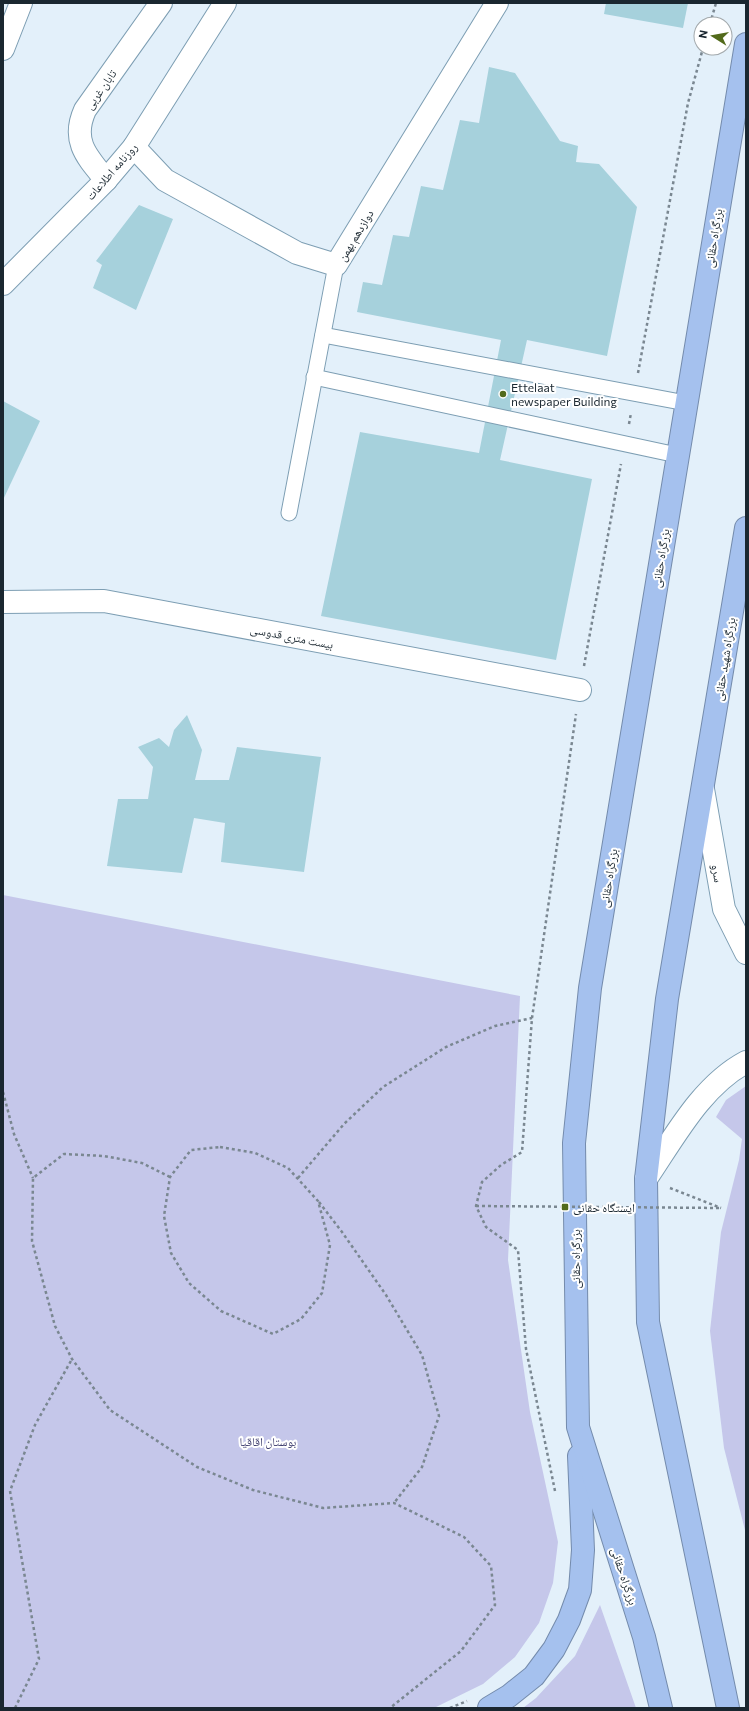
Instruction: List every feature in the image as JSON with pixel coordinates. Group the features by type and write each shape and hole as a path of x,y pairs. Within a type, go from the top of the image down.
{"highway":[{"name":"بزرگراه حقانی","path":"661,1708 644,1637 578,1427 574,1143 590,988 677,454 746,44"},
{"name":"بزرگراه شهید حقانی","path":"703,789 746,528"},
{"path":"703,789 667,999 646,1179 648,1322 728,1708"},
{"path":"480,1704 509,1696 538,1670 558,1642 569,1620 580,1590 583,1550 578,1427"}],"street":[{"path":"3,48 21,3"},
{"name":"تابان غربی","path":"106,180 84,154 81,146 79,123 85,110 161,3"},
{"name":"روزنامه اطلاعات","path":"3,284 106,180 134,147 226,3"},
{"name":"دوازدهم بهمن","path":"134,147 165,180 297,253 336,265 497,3"},
{"name":"بیست متری قدوسی","path":"4,607 104,601 580,690"},
{"name":"سرو","path":"703,789 724,909 746,953"},
{"path":"646,1179 700,1100 735,1068 746,1062"}],"lane":[{"path":"289,513 336,265"},
{"path":"323,335 686,403"},
{"path":"314,377 677,454"}],"path":[{"path":"712,16 716,3"},
{"path":"556,1496 526,1349 518,1250 486,1227 476,1206 482,1182 501,1165 522,1152 532,1018 580,690 688,103 701,56"},
{"path":"298,1178 344,1124 383,1087 446,1047 495,1026 532,1018"},
{"path":"3,1092 14,1134 33,1178 32,1241 55,1326 72,1359 110,1410 197,1467 253,1490 323,1508 394,1503 464,1538 491,1566 495,1605 461,1651 390,1708"},
{"path":"318,1201 330,1245 322,1293 301,1319 273,1334 221,1311 189,1284 172,1253 164,1216 170,1177 191,1150 220,1147 255,1153 288,1168 318,1201 342,1232 386,1295 422,1355 439,1416 422,1467 394,1503"},
{"path":"33,1178 64,1154 104,1156 142,1163 170,1177"},
{"path":"476,1206 721,1208 646,1179"},
{"path":"15,1708 39,1659 10,1491 35,1425 72,1359"},
{"path":"450,1708 480,1704"}],"green space":[{"name":"بوستان اقاقیا","path":"3,895 520,996 508,1260 530,1412 558,1542 553,1583 539,1623 515,1657 483,1684 434,1708 3,1708"},
{"path":"746,1086 746,1534 724,1448 710,1331 721,1232 739,1160 742,1139 716,1117 726,1100"},
{"path":"600,1605 636,1708 523,1708 536,1698 575,1656"}],"building":[{"path":"606,3 688,3 683,28 604,14"},
{"name":"Ettelaat newspaper Building","path":"489,67 515,73 560,141 578,146 576,162 599,164 637,207 607,356 527,340 500,460 592,479 556,660 321,616 360,432 479,453 501,340 357,312 363,282 382,285 393,235 409,237 421,186 443,190 460,120 479,123"},
{"path":"139,205 173,219 136,310 93,288 102,265 96,261"},
{"path":"3,401 40,421 3,500"},
{"path":"187,715 202,750 195,780 229,780 237,747 321,757 304,872 221,862 225,823 194,818 182,873 107,866 118,799 148,799 153,767 138,747 159,738 169,747 174,730"}],"place":[{"name":"Ettelaat newspaper Building","path":"503,394"},
{"name":"ایستگاه حقانی","path":"565,1207"}]}
